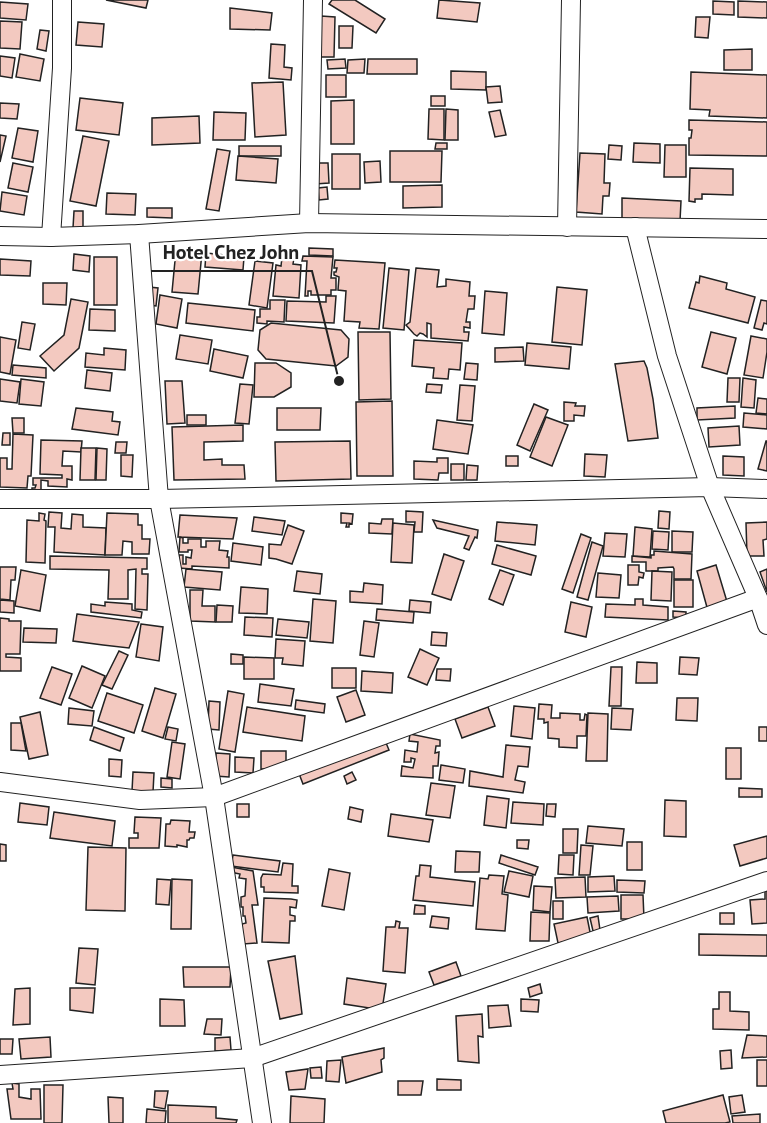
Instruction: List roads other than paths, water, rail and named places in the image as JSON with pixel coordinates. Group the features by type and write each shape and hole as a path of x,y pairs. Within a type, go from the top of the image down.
{"street":[{"path":"51,237 62,68 62,0"},
{"path":"309,223 313,0"},
{"path":"567,227 571,0"},
{"path":"0,236 139,234 309,223 767,229"},
{"path":"635,227 666,356 710,487 758,598 767,625"},
{"path":"139,234 159,499 214,797 262,1123"},
{"path":"0,499 159,499 710,487 767,489"},
{"path":"0,782 140,800 214,797 758,598"},
{"path":"0,1075 252,1058 767,881"}],"place":[{"name":"Hotel Chez John","path":"339,381"}]}
